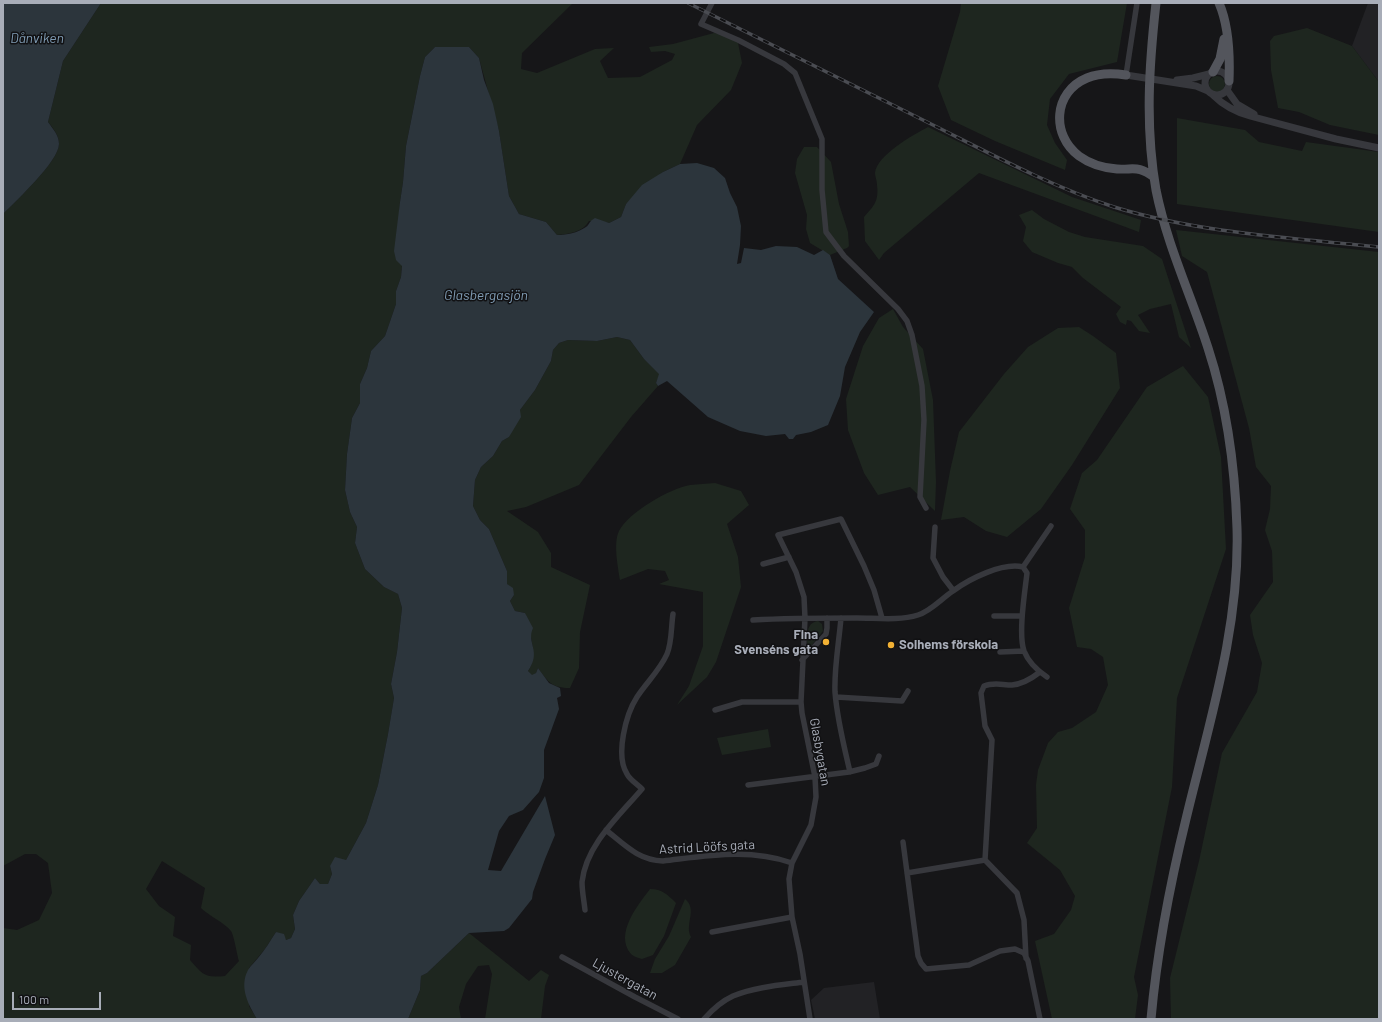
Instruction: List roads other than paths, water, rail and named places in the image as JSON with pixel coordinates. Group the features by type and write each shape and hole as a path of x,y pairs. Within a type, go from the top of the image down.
{"main road":[{"path":"1151,1019 1168,902 1185,820 1210,726 1230,630 1237,532 1236,494 1227,424 1208,348 1166,231 1154,177 1149,125 1149,76 1156,3"},
{"path":"1219,3 1226,29 1229,81"},
{"path":"1211,73 1220,59 1226,29"},
{"path":"1126,75 1102,74 1079,82 1068,93 1060,112 1060,126 1062,134 1069,146 1078,155 1086,160 1101,167 1117,169 1136,168 1145,171 1154,177"},
{"path":"1136,168 1147,160 1151,154"}],"street":[{"path":"712,3 701,24 738,40 784,64 795,73 822,139 822,190 826,232 844,256 880,290 898,309 907,322 915,345 922,386 924,420 920,497 926,508"},
{"path":"1137,3 1126,75 1196,86 1211,93 1221,95 1229,86 1229,81 1225,74 1217,71 1180,80 1164,80"},
{"path":"1211,73 1205,83 1211,93 1225,106 1239,112 1336,139 1379,148"},
{"path":"1227,90 1237,104 1267,120"},
{"name":"Glasbygatan","path":"810,1019 800,954 792,917 790,879 792,863 811,825 816,797 815,777 801,702 805,606 802,589 796,572 778,535 841,519 874,590 882,618"},
{"path":"935,526 933,558 936,566 953,590"},
{"path":"1024,567 1051,526"},
{"path":"763,564 789,557"},
{"path":"753,620 805,618 908,618 921,614 932,608 953,590 973,579 1001,568 1014,566 1024,567"},
{"path":"1024,567 1027,573 1022,616 1024,651 1040,672 1047,677"},
{"path":"585,910 582,889 585,870 594,849 606,830 642,789 627,775 624,768 622,755 624,731 627,718 634,702 662,663 668,652 673,614"},
{"path":"994,616 1022,616"},
{"path":"802,660 826,634 827,618"},
{"path":"841,618 836,676 836,697 838,719 850,772"},
{"path":"1000,652 1024,651"},
{"path":"1040,672 1027,682 1012,685 991,683 984,686 981,693 985,726 992,740 985,860 1017,893 1024,920 1026,958 1040,1019"},
{"path":"836,697 902,701 908,691"},
{"path":"715,710 742,702 801,702"},
{"path":"748,785 850,772 876,764 879,756"},
{"name":"Astrid Lööfs gata","path":"606,830 641,857 656,861 724,854 748,854 765,856 792,863"},
{"path":"903,842 918,956 926,969 969,965 1000,952 1014,949 1024,953 1026,958"},
{"path":"907,874 985,860"},
{"path":"712,932 792,917"},
{"name":"Ljustergatan","path":"562,957 678,1019"},
{"path":"704,1019 713,1008 733,996 772,986 804,982"}],"water":[{"name":"Dånviken","path":"3,3 101,3 63,61 48,122 58,138 59,144 57,151 45,170 3,214"},
{"name":"Glasbergasjön","path":"435,47 469,47 479,58 484,80 493,104 499,131 509,196 519,214 546,222 557,235 579,231 586,227 595,218 609,223 621,217 626,204 642,185 663,172 680,164 697,163 714,168 725,178 737,207 741,226 737,264 741,263 744,248 761,250 776,246 797,247 814,255 823,250 830,255 838,279 874,312 860,332 845,367 840,396 828,425 811,432 796,435 793,439 789,439 785,434 766,436 740,431 708,417 667,381 658,386 656,383 659,374 644,359 630,340 617,337 597,341 568,340 559,343 553,350 551,361 535,390 520,410 521,417 509,437 502,441 493,456 481,467 475,480 473,506 480,520 489,529 507,571 507,584 513,588 514,595 510,601 515,611 525,613 533,628 531,638 534,658 528,671 532,675 536,673 538,668 549,683 560,688 561,696 557,698 559,709 544,750 544,778 539,792 523,810 509,816 499,831 488,870 501,871 545,796 555,835 533,892 532,899 509,928 504,931 469,933 427,973 421,976 420,990 408,1019 257,1019 246,995 244,983 245,976 276,932 284,934 286,940 291,938 295,929 293,915 299,901 315,878 320,884 328,884 332,874 330,866 335,857 346,860 366,823 378,785 388,734 394,698 391,684 397,652 402,608 398,594 384,587 365,569 355,543 357,527 350,512 345,490 347,454 352,418 360,403 360,384 367,368 371,351 385,336 396,304 396,291 401,277 402,266 396,260 394,251 406,146 425,57"}],"railway":[{"path":"688,3 998,158 1090,199 1146,216 1212,229 1379,247"}],"place":[{"name":"Fina Svenséns gata","path":"826,642"},
{"name":"Solhems förskola","path":"891,645"}]}
